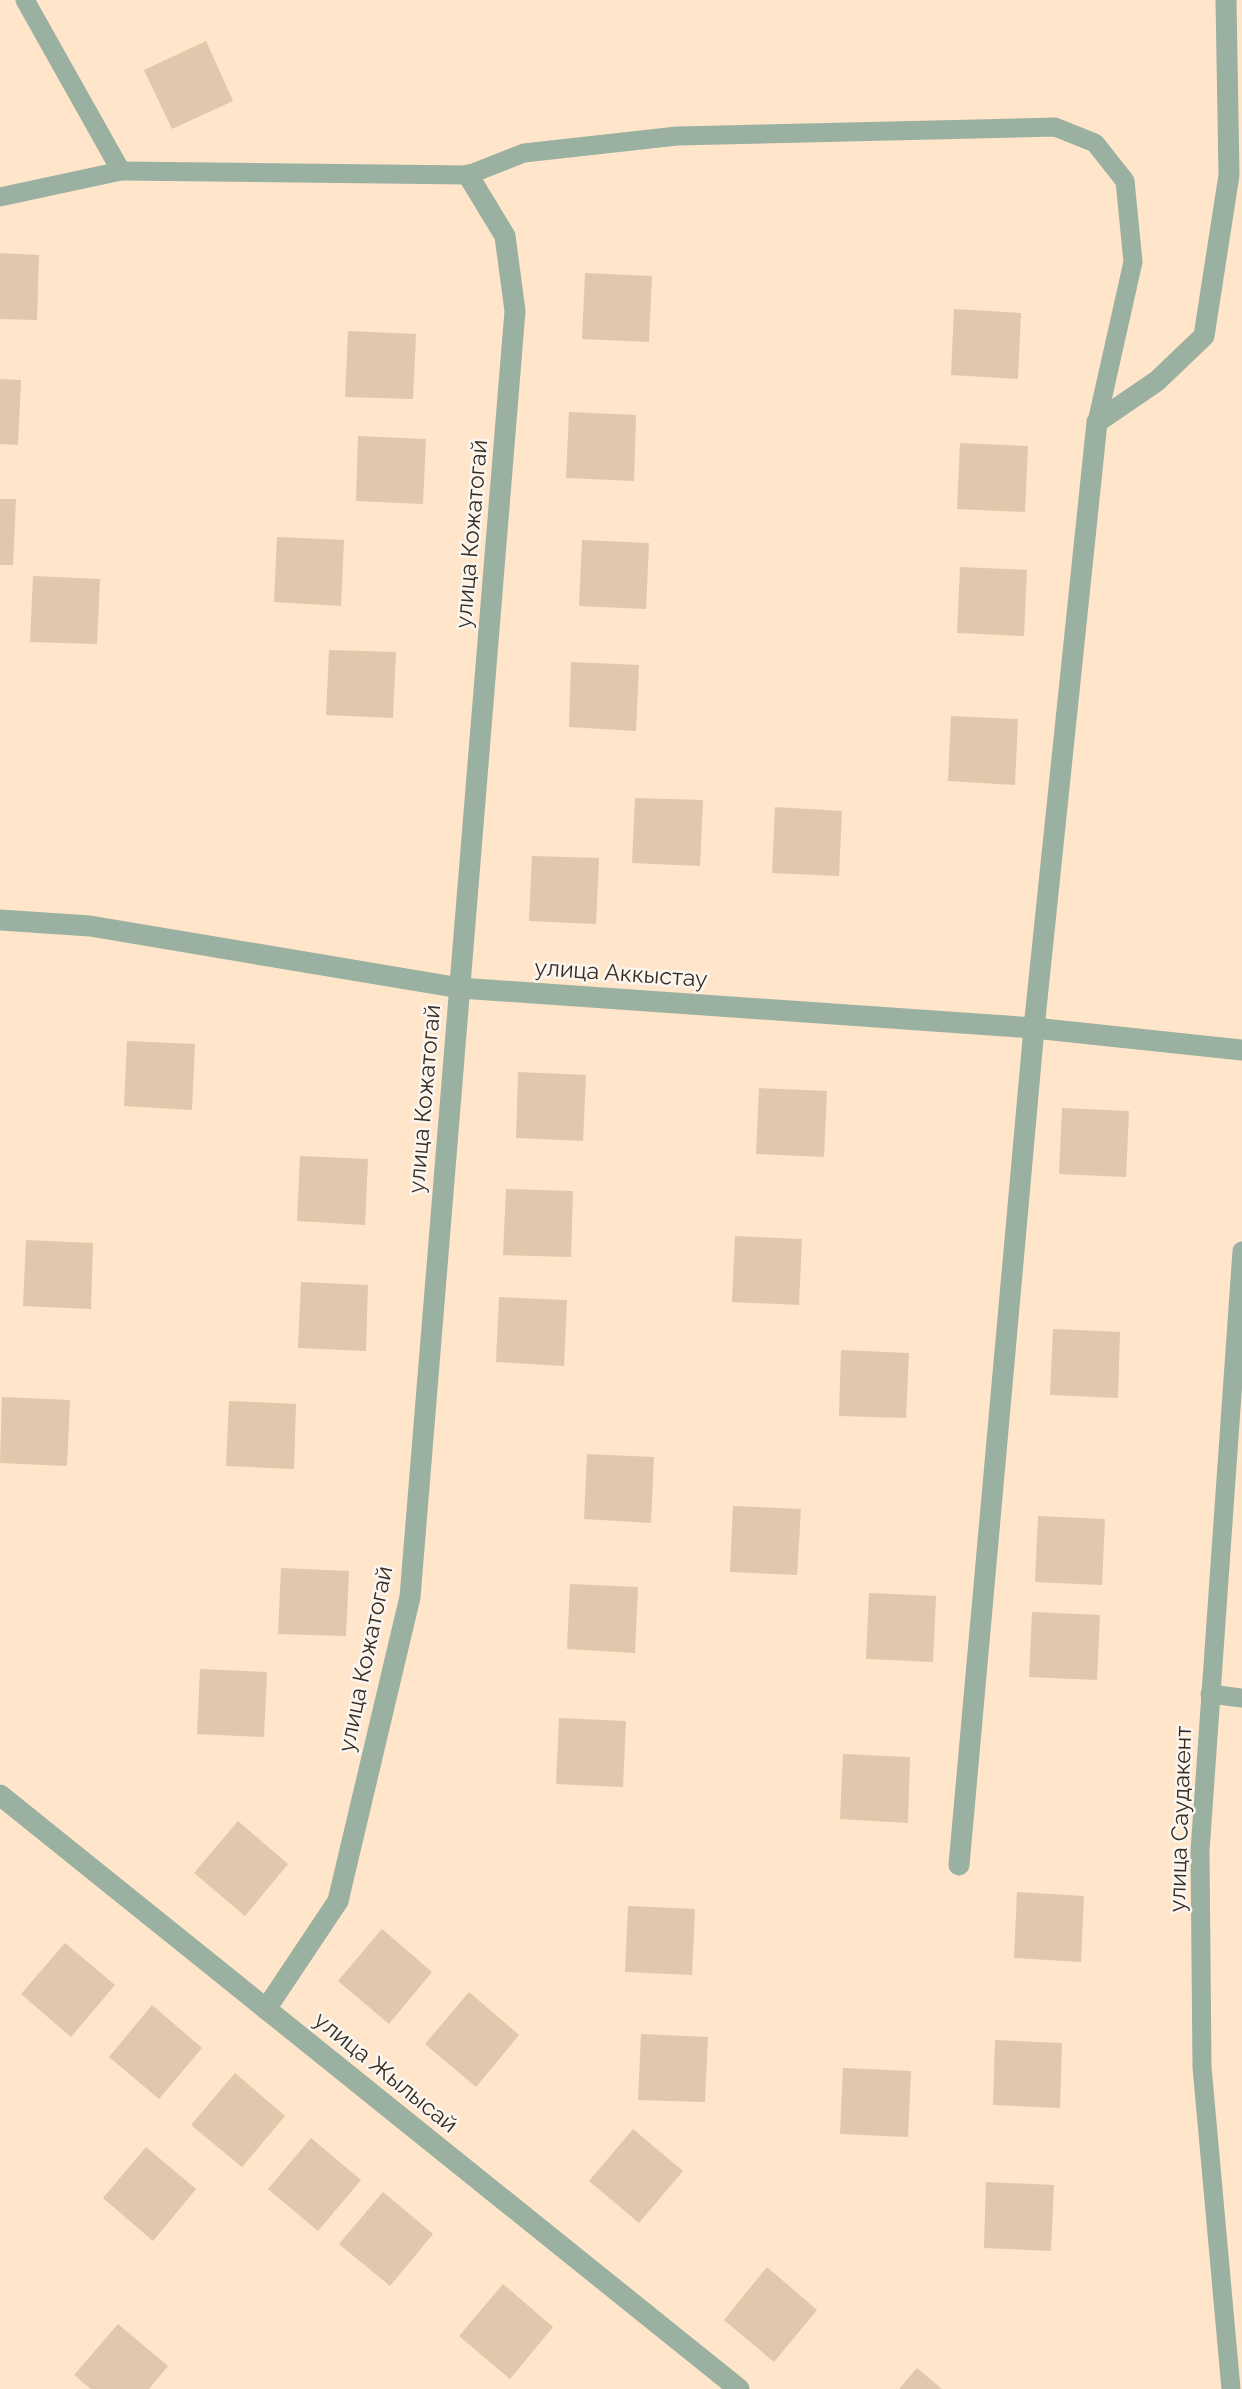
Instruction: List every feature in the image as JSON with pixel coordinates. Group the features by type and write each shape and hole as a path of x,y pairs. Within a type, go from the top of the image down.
{"street":[{"path":"959,1865 1034,1028 1097,422 1157,381 1204,336 1229,175 1226,0"},
{"name":"улица Кожатогай","path":"266,2009 338,1901 410,1597 515,311 505,236 468,175"},
{"name":"улица Аккыстау","path":"0,920 90,926 460,988 1034,1028 1242,1051"},
{"name":"улица Жылысай","path":"0,1795 739,2389"}],"lane":[{"path":"25,0 121,171"},
{"path":"0,197 121,171 468,175 524,153 677,136 1055,127 1095,143 1125,181 1133,262 1097,422"},
{"name":"улица Саудакент","path":"1231,2389 1202,2067 1200,1851 1242,1251"},
{"path":"1210,1694 1242,1698"}],"building":[{"path":"206,41 233,101 172,129 144,70"},
{"path":"0,253 39,255 37,320 0,319"},
{"path":"585,273 652,276 649,342 582,339"},
{"path":"954,309 1021,313 1018,379 951,375"},
{"path":"348,331 416,334 413,399 345,397"},
{"path":"0,379 21,380 18,445 0,444"},
{"path":"569,412 636,415 634,481 566,478"},
{"path":"358,436 426,439 423,504 356,501"},
{"path":"960,443 1028,446 1025,512 957,509"},
{"path":"0,499 16,499 13,565 0,565"},
{"path":"277,537 344,540 341,606 274,602"},
{"path":"582,540 649,543 646,609 579,606"},
{"path":"960,567 1027,570 1024,636 957,633"},
{"path":"33,576 100,579 97,644 30,642"},
{"path":"329,650 396,652 393,718 326,715"},
{"path":"571,662 639,665 636,731 569,727"},
{"path":"951,716 1018,719 1015,785 948,781"},
{"path":"635,798 703,800 700,866 632,863"},
{"path":"775,807 842,811 839,876 772,873"},
{"path":"532,856 599,858 596,924 529,921"},
{"path":"127,1041 195,1044 192,1110 124,1106"},
{"path":"518,1072 586,1075 583,1141 516,1138"},
{"path":"759,1088 827,1091 824,1157 756,1154"},
{"path":"1062,1108 1129,1111 1126,1177 1059,1174"},
{"path":"300,1156 368,1159 365,1225 297,1221"},
{"path":"506,1189 573,1191 571,1257 503,1255"},
{"path":"735,1236 802,1239 799,1305 732,1302"},
{"path":"26,1240 93,1243 91,1309 23,1306"},
{"path":"301,1282 368,1285 366,1351 298,1348"},
{"path":"499,1297 567,1300 564,1366 496,1362"},
{"path":"1053,1329 1120,1332 1118,1398 1050,1395"},
{"path":"841,1350 909,1353 906,1418 839,1416"},
{"path":"2,1397 70,1400 67,1466 0,1463"},
{"path":"229,1401 296,1404 294,1469 226,1466"},
{"path":"587,1454 654,1457 651,1523 584,1519"},
{"path":"733,1506 801,1509 797,1575 730,1572"},
{"path":"1038,1516 1105,1519 1102,1585 1035,1582"},
{"path":"281,1568 349,1571 346,1636 278,1634"},
{"path":"570,1584 638,1587 635,1653 567,1649"},
{"path":"869,1593 936,1596 933,1662 866,1659"},
{"path":"1032,1612 1100,1615 1097,1680 1029,1677"},
{"path":"200,1669 267,1672 264,1737 197,1734"},
{"path":"559,1718 626,1721 623,1787 556,1784"},
{"path":"843,1754 910,1757 908,1823 840,1819"},
{"path":"238,1821 288,1864 245,1916 194,1873"},
{"path":"1017,1892 1084,1896 1081,1962 1014,1958"},
{"path":"628,1906 695,1909 692,1975 625,1972"},
{"path":"382,1929 432,1972 389,2024 338,1981"},
{"path":"65,1943 115,1985 71,2037 21,1994"},
{"path":"469,1992 519,2035 476,2087 425,2044"},
{"path":"152,2005 202,2048 159,2099 109,2057"},
{"path":"641,2034 708,2037 705,2102 638,2100"},
{"path":"995,2040 1062,2043 1060,2108 993,2105"},
{"path":"843,2068 911,2071 908,2137 840,2134"},
{"path":"235,2073 285,2116 242,2167 191,2125"},
{"path":"633,2129 683,2171 639,2223 589,2181"},
{"path":"311,2138 361,2180 318,2231 268,2189"},
{"path":"146,2147 196,2189 153,2241 103,2198"},
{"path":"986,2182 1054,2185 1051,2251 984,2248"},
{"path":"383,2192 433,2234 390,2286 339,2244"},
{"path":"767,2267 817,2310 774,2362 724,2320"},
{"path":"503,2284 553,2327 510,2379 459,2336"},
{"path":"118,2324 168,2366 149,2389 91,2389 74,2375"},
{"path":"917,2368 942,2389 899,2389"}]}
